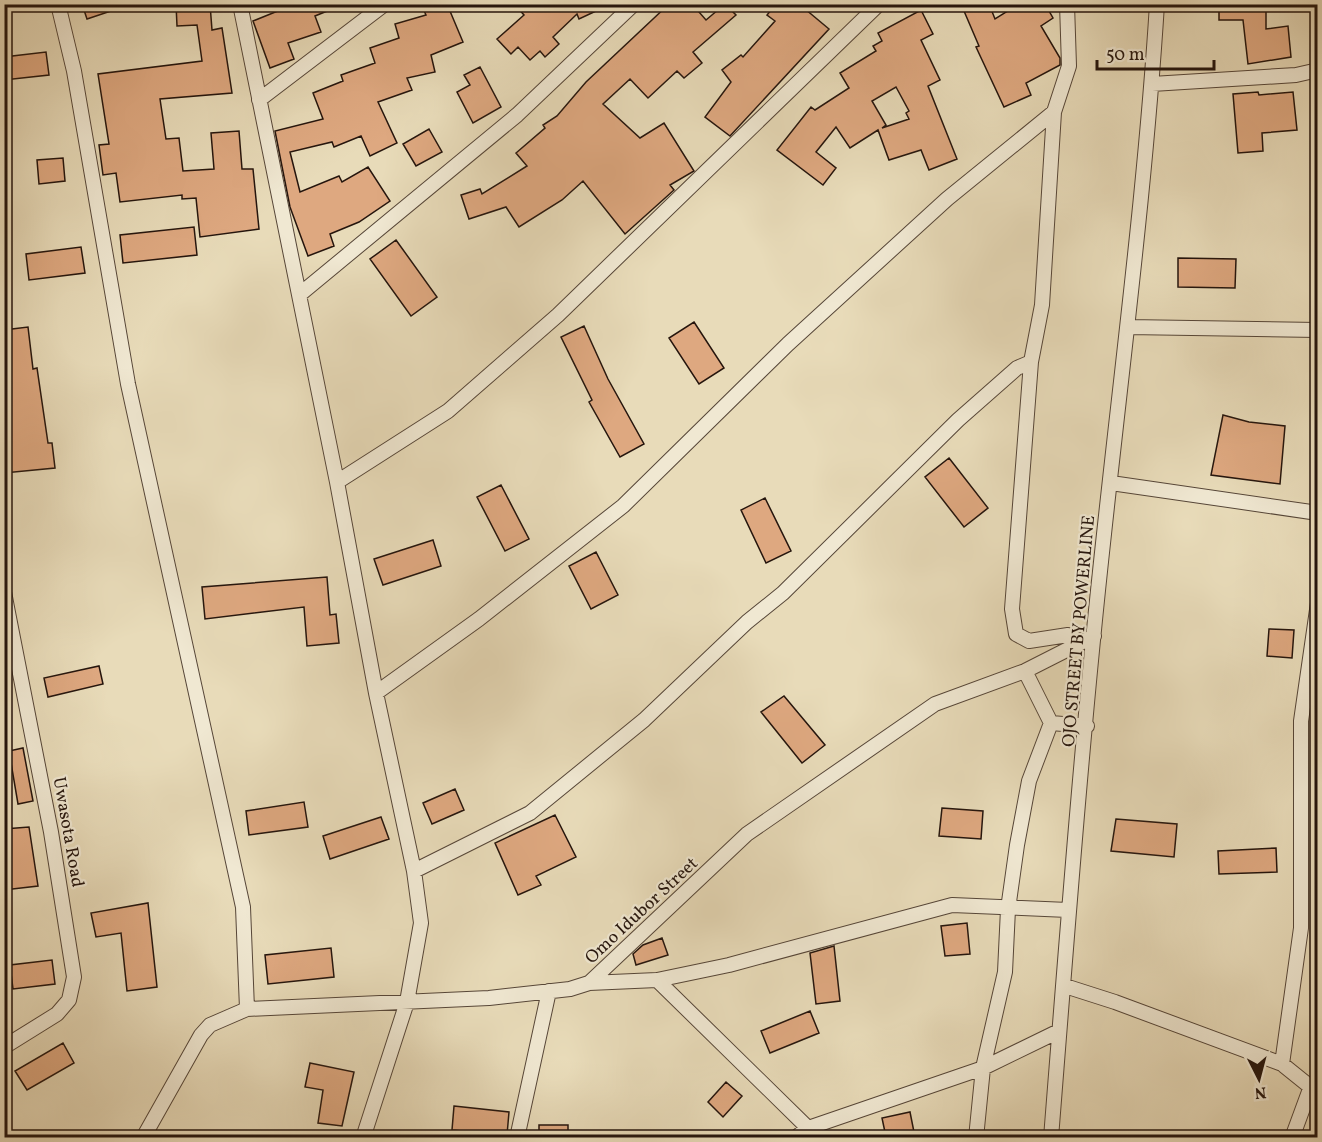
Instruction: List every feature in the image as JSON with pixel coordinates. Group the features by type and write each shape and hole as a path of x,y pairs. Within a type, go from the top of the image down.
{"street":[{"path":"58,4 74,71 128,384 243,907 247,1009"},
{"path":"240,4 337,482 376,693 414,871 421,923 407,1002 363,1137"},
{"path":"259,100 385,4"},
{"path":"299,295 517,115 634,4"},
{"path":"337,482 448,411 558,315 879,4"},
{"path":"1067,4 1069,66 1054,112 1042,305 1031,362 1014,564 1013,625 1016,634 1029,641 1068,635 1088,639"},
{"name":"OJO STREET BY POWERLINE","path":"1051,1137 1059,1031 1065,986 1068,910 1087,726 1088,639 1111,483 1128,327 1152,84 1157,4"},
{"path":"1152,84 1296,75 1317,70"},
{"path":"376,693 479,619 623,506 797,336 947,199 1054,112"},
{"path":"1128,327 1317,330"},
{"path":"414,871 530,813 644,720 783,592 958,420 1017,368 1031,362"},
{"path":"1111,483 1317,513"},
{"name":"Uwasota Road","path":"4,592 51,832 74,978 69,1000 57,1014 4,1047"},
{"path":"1282,1064 1301,928 1301,721 1317,603"},
{"name":"Omo Idubor Street","path":"143,1137 201,1035 210,1025 247,1009 489,998 570,990 590,983 747,834 935,704 1025,671 1088,639"},
{"path":"976,1137 983,1068 1005,972 1008,909 1029,781 1051,723 1025,671"},
{"path":"1051,723 1087,726"},
{"path":"590,983 657,980 815,943 952,905 1068,910"},
{"path":"657,980 808,1128"},
{"path":"1065,986 1115,1002 1282,1064 1314,1091 1292,1137"},
{"path":"517,1137 549,991"},
{"path":"795,1137 808,1128 983,1068 1059,1031"}],"building":[{"path":"82,4 123,4 123,7 87,19"},
{"path":"176,4 210,4 212,30 222,28 232,93 160,99 166,139 179,138 183,171 214,169 211,133 239,131 242,169 253,169 259,229 200,237 196,198 182,199 182,195 120,202 116,173 103,175 99,145 109,144 98,74 202,61 197,25 177,26"},
{"path":"295,4 342,5 315,16 321,32 288,43 294,59 270,68 253,21"},
{"path":"421,4 447,4 463,42 431,55 435,72 407,78 412,90 378,102 397,143 370,156 361,136 334,147 332,142 290,152 300,192 339,176 342,182 368,167 390,201 359,222 330,234 334,246 308,256 290,207 275,131 323,119 313,93 343,81 341,75 375,63 370,48 399,38 395,24 426,15"},
{"path":"514,4 611,4 579,19 577,14 553,37 559,44 545,57 540,51 530,60 518,47 511,54 497,39 524,15"},
{"path":"669,4 692,4 706,20 725,4 736,15 693,52 702,63 684,78 677,71 648,98 630,79 603,104 640,138 664,123 694,171 670,185 674,190 625,234 583,181 562,200 519,227 506,207 469,219 461,195 480,189 482,194 527,166 516,153 545,128 543,125 557,116 586,82"},
{"path":"776,4 799,4 829,29 730,136 705,117 731,82 722,70 741,55 743,57 775,21 767,15"},
{"path":"961,4 989,4 995,19 1019,4 1045,4 1053,18 1041,26 1060,58 1060,65 1026,83 1031,95 1004,107 976,47 979,46"},
{"path":"1219,4 1266,4 1266,29 1288,26 1291,57 1248,64 1243,20 1219,20"},
{"path":"921,10 933,34 921,40 940,80 928,86 957,159 929,170 921,150 889,160 878,130 850,148 836,127 816,152 836,168 823,185 777,150 811,107 815,110 849,88 840,73 876,51 873,46 882,41 878,33","holes":["896,87 909,111 906,113 909,119 882,128 886,125 872,101"]},
{"path":"46,52 49,75 4,80 4,57"},
{"path":"480,67 501,107 473,123 457,92 470,85 464,75"},
{"path":"1258,92 1259,95 1293,92 1297,130 1262,133 1263,151 1238,153 1233,94"},
{"path":"429,129 442,152 416,166 403,144"},
{"path":"63,158 65,181 39,184 37,160"},
{"path":"194,227 197,255 123,263 120,235"},
{"path":"396,240 437,297 411,316 370,259"},
{"path":"81,247 85,273 29,280 26,254"},
{"path":"1178,258 1236,259 1235,288 1178,287"},
{"path":"694,322 724,368 699,384 669,338"},
{"path":"584,326 608,379 644,444 620,457 589,402 592,400 561,337"},
{"path":"28,327 33,369 37,368 48,443 52,443 55,468 4,473 4,330"},
{"path":"1223,415 1249,422 1285,426 1280,484 1211,475"},
{"path":"949,458 988,508 964,527 925,477"},
{"path":"501,485 529,539 505,551 477,497"},
{"path":"765,498 791,551 766,563 741,510"},
{"path":"433,540 441,566 383,585 374,559"},
{"path":"596,552 618,595 591,609 569,566"},
{"path":"327,577 330,615 336,614 339,643 307,646 304,607 205,619 202,587"},
{"path":"1269,629 1294,630 1292,658 1267,656"},
{"path":"99,666 103,684 48,697 44,678"},
{"path":"784,696 825,745 802,763 761,712"},
{"path":"23,748 33,801 18,804 9,751"},
{"path":"455,789 464,810 432,824 423,803"},
{"path":"304,802 308,827 249,835 246,811"},
{"path":"942,808 983,811 981,839 939,836"},
{"path":"555,815 576,857 536,876 541,885 518,895 495,843"},
{"path":"381,817 389,839 330,859 323,836"},
{"path":"1116,819 1177,824 1174,857 1111,851"},
{"path":"29,827 38,886 4,890 4,829"},
{"path":"1276,848 1277,872 1219,874 1218,851"},
{"path":"148,903 157,987 127,991 121,933 96,937 91,913"},
{"path":"967,923 970,954 945,956 941,926"},
{"path":"662,938 668,955 636,965 633,954 643,945"},
{"path":"834,946 840,1001 816,1004 810,953"},
{"path":"331,948 334,977 268,984 265,955"},
{"path":"52,960 55,984 13,989 10,965"},
{"path":"810,1011 819,1033 770,1053 761,1031"},
{"path":"63,1043 74,1063 27,1090 15,1071"},
{"path":"310,1063 354,1072 342,1126 318,1123 323,1090 305,1087"},
{"path":"726,1082 742,1096 723,1117 708,1102"},
{"path":"454,1106 509,1112 507,1135 452,1130"},
{"path":"910,1112 915,1137 886,1137 882,1118"},
{"path":"539,1125 568,1125 568,1137 539,1137"}]}
